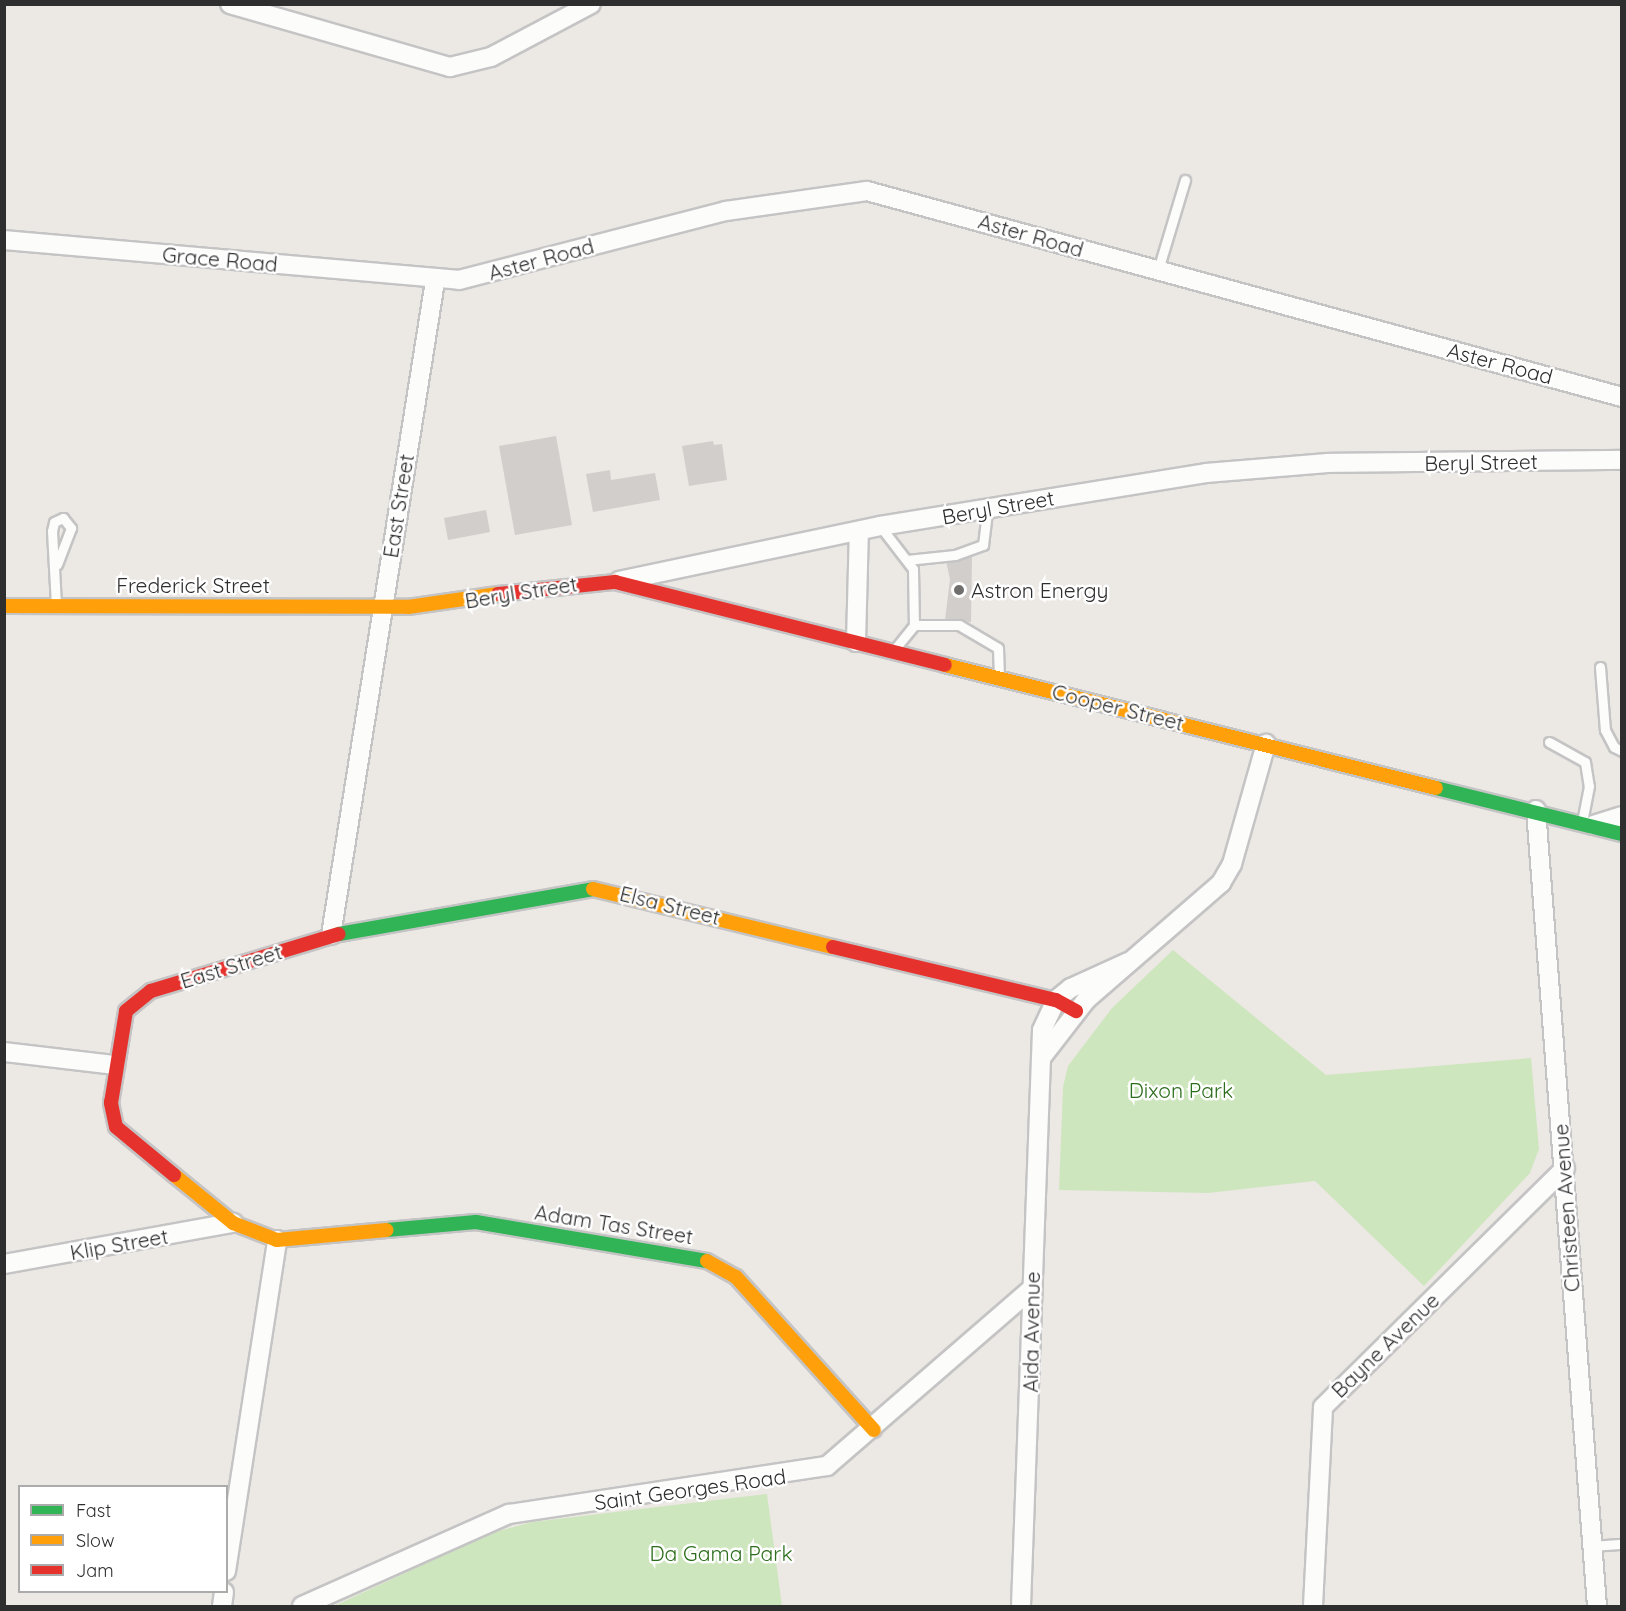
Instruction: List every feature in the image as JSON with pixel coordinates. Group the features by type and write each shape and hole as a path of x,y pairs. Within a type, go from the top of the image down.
{"street":[{"path":"230,4 450,66 491,57 591,4"},
{"name":"Aster Road","path":"435,280 518,267 726,212 867,191 1622,397"},
{"name":"Grace Road","path":"4,240 435,280"},
{"name":"East Street","path":"277,1240 233,1222 116,1127 111,1103 123,1019 141,996 332,935 381,607 435,280"},
{"name":"Beryl Street","path":"381,607 448,603 572,583 615,582 880,526 1262,467 1622,460"},
{"path":"856,642 859,531"},
{"name":"Cooper Street","path":"615,582 1536,810 1622,834"},
{"name":"Frederick Street","path":"4,606 381,607"},
{"name":"Aida Avenue","path":"1041,1058 1076,1011 1128,962 1221,883 1232,864 1266,744"},
{"name":"Christeen Avenue","path":"1536,810 1597,1606"},
{"path":"1587,823 1622,816"},
{"name":"Elsa Street","path":"332,935 598,889 1004,990 1056,1000 1076,1011"},
{"name":"Aida Avenue","path":"1021,1606 1031,1289 1041,1058 1046,1017 1056,1000 1084,981 1128,962"},
{"name":"Elsa Street","path":"1004,990 1065,1027"},
{"path":"4,1053 116,1065"},
{"name":"Bayne Avenue","path":"1313,1606 1323,1407 1565,1168"},
{"name":"Adam Tas Street","path":"277,1240 460,1221 712,1262 736,1277 874,1430"},
{"name":"Klip Street","path":"4,1264 233,1222"},
{"path":"228,1558 277,1240"},
{"name":"Saint Georges Road","path":"302,1606 510,1514 810,1472 827,1467 874,1430 1031,1289"}],"lane":[{"path":"1158,270 1185,180"},
{"path":"907,560 955,555 983,545 987,510"},
{"path":"880,526 907,560 915,580 914,625 893,652"},
{"path":"56,606 57,564"},
{"path":"914,625 933,622 975,631 998,648 999,678"},
{"path":"1600,667 1605,730 1614,747 1622,751"},
{"path":"1549,742 1585,762 1589,786 1587,823"},
{"path":"1592,1546 1622,1544"}],"green space":[{"name":"Dixon Park","path":"1173,950 1326,1075 1531,1058 1539,1149 1530,1173 1424,1286 1315,1181 1208,1193 1059,1190 1063,1087 1068,1066 1112,1008"},
{"name":"Da Gama Park","path":"767,1494 782,1606 334,1606 491,1533 532,1522"}],"building":[{"path":"556,436 572,525 515,535 499,446"},
{"path":"713,441 714,445 722,444 727,480 689,486 682,446"},
{"path":"610,470 611,480 655,473 660,500 593,512 586,474"},
{"path":"486,510 490,532 448,540 444,518"},
{"path":"972,557 971,622 945,620 950,579 946,561"}],"traffic: fast":[{"path":"1436,788 1622,834"},
{"path":"339,934 593,889"},
{"path":"387,1230 476,1222 707,1261"}],"traffic: slow":[{"path":"4,606 408,607 498,594"},
{"path":"945,665 1436,788"},
{"path":"593,889 833,947"},
{"path":"174,1175 233,1223 277,1240 387,1230"},
{"path":"707,1261 736,1277 874,1430"}],"traffic: jam":[{"path":"498,594 615,582 945,665"},
{"path":"174,1175 116,1127 111,1103 126,1011 151,991 339,934"},
{"path":"833,947 1056,1000 1076,1011"}],"place":[{"name":"Astron Energy","path":"959,590"}]}
